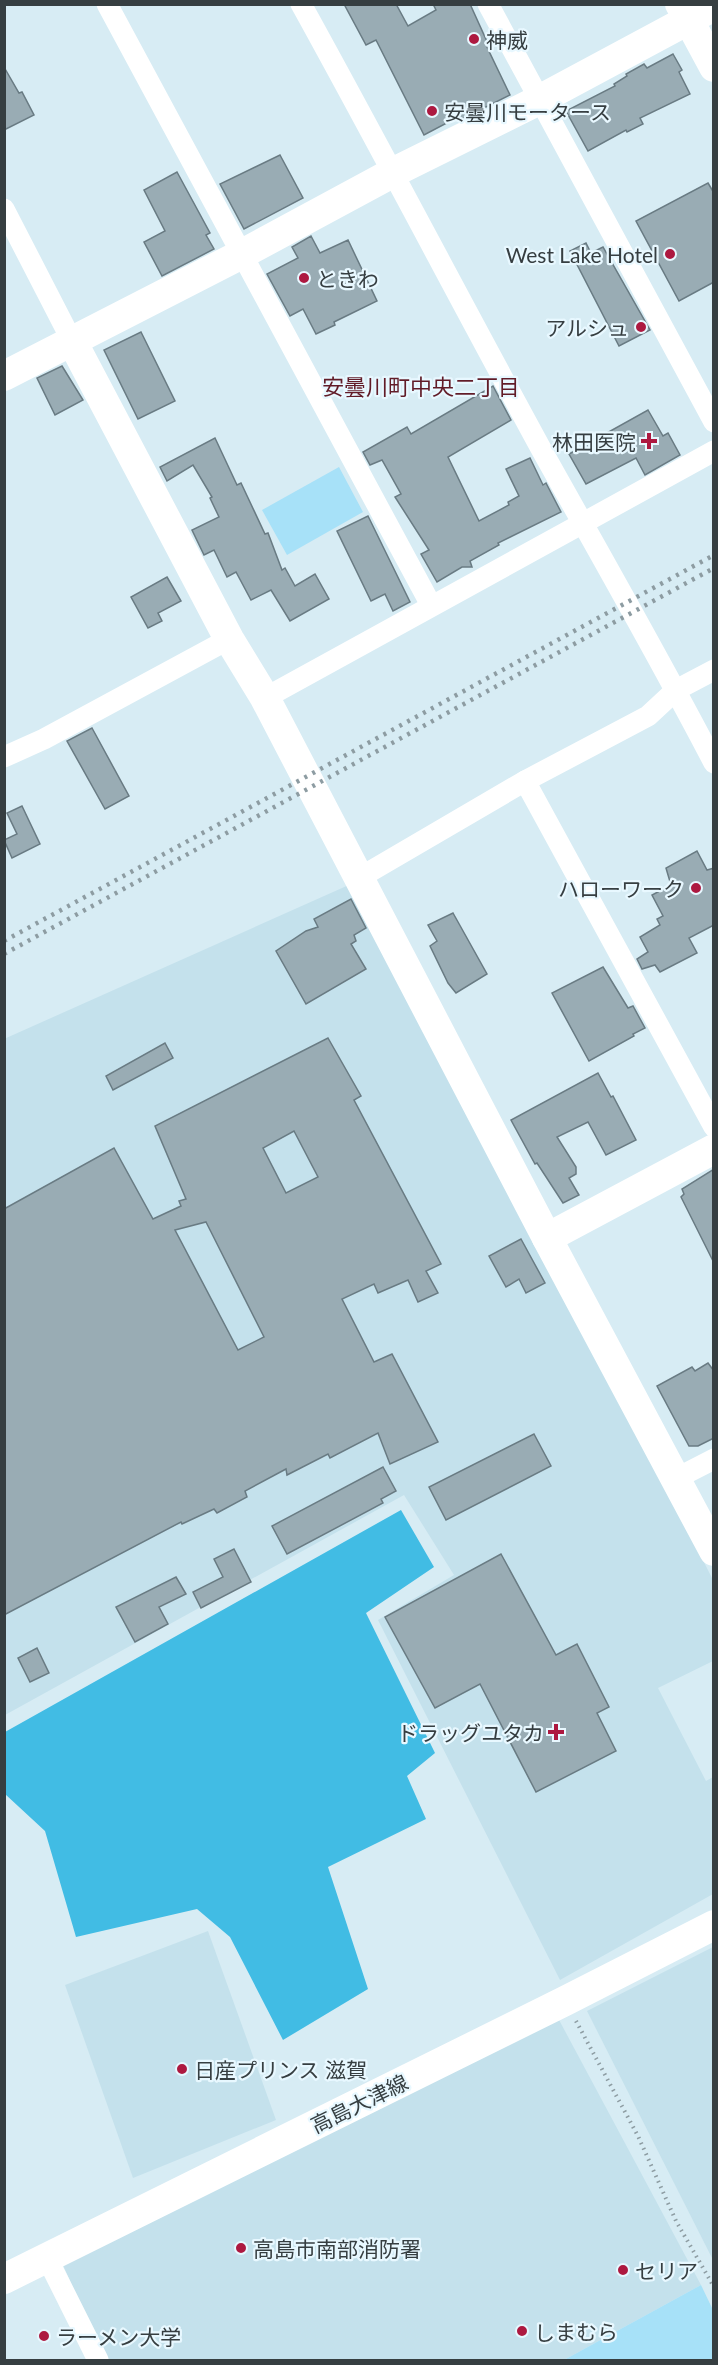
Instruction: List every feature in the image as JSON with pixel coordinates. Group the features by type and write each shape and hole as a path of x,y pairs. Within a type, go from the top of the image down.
{"street":[{"path":"107,4 431,605"},
{"path":"301,4 714,763"},
{"path":"488,4 714,422"},
{"path":"4,376 242,254 394,172 539,100 694,10 714,67"},
{"path":"4,209 229,639 265,698 547,1238 714,1551"},
{"path":"265,698 714,451"},
{"path":"4,757 44,739 229,639"},
{"path":"359,878 525,781 648,716 676,690 714,670"},
{"path":"525,781 714,1127"},
{"path":"547,1238 714,1149"},
{"path":"675,1479 714,1459"},
{"name":"高島大津線","path":"4,2279 714,1925"},
{"path":"46,2258 98,2361"}],"path":[{"path":"565,2001 638,2136 676,2221 714,2287"}],"shaded area":[{"path":"339,467 363,512 287,555 262,510"},
{"path":"351,884 610,1376 713,1580 713,1661 658,1688 706,1781 713,1777 713,1894 560,1980 378,1620 454,1575 404,1495 5,1715 4,1039"},
{"path":"401,1510 434,1567 366,1613 435,1753 407,1776 426,1819 328,1867 368,1989 283,2040 230,1937 197,1909 76,1937 45,1831 5,1794 5,1732"},
{"path":"208,1931 276,2120 133,2178 65,1985"},
{"path":"713,1947 713,2260 587,2011"},
{"path":"558,2018 701,2285 564,2360 105,2360 63,2265"},
{"path":"701,2285 713,2310 713,2360 564,2360"}],"building":[{"path":"344,4 396,4 408,26 436,10 433,4 470,4 510,95 460,120 458,117 424,135 376,40 366,45"},
{"path":"673,54 682,70 679,72 690,94 640,118 643,124 627,132 626,130 588,151 566,111 615,86 614,84 627,76 626,74 644,64 647,68"},
{"path":"4,67 19,93 22,92 34,115 4,130"},
{"path":"280,155 303,198 244,229 220,184"},
{"path":"177,172 210,233 206,235 214,249 162,276 144,242 165,231 144,190"},
{"path":"708,183 714,193 714,282 679,301 636,221"},
{"path":"311,236 320,253 348,240 377,301 334,322 335,325 316,334 303,309 290,316 267,274 298,258 292,247"},
{"path":"586,243 591,253 603,247 650,330 619,346 570,251"},
{"path":"141,332 175,401 138,419 104,350"},
{"path":"62,366 83,400 55,415 37,378"},
{"path":"493,386 511,420 448,457 479,521 509,505 508,502 519,496 506,469 530,458 543,485 546,483 561,512 498,543 499,545 470,561 472,567 462,567 437,582 421,554 429,550 395,497 401,494 382,460 370,465 363,452 407,427 411,434"},
{"path":"648,410 663,436 668,433 680,455 645,475 636,458 586,484 569,454"},
{"path":"215,438 237,485 241,483 265,534 268,533 282,570 285,568 295,586 315,574 329,599 290,621 271,590 251,600 236,572 227,577 214,550 204,555 192,530 219,517 210,498 212,497 193,465 167,481 160,467"},
{"path":"368,516 410,602 393,611 385,594 371,601 337,531"},
{"path":"167,577 181,601 158,613 162,621 148,628 131,597"},
{"path":"92,728 129,796 105,809 67,741"},
{"path":"22,806 40,844 12,858 4,840 17,834 7,813"},
{"path":"697,851 707,870 714,868 714,925 689,938 697,953 660,972 655,965 642,969 637,959 648,952 640,937 660,925 657,919 663,916 652,895 671,885 666,868"},
{"path":"351,899 366,928 354,935 356,941 351,944 366,969 306,1004 276,951 306,931 318,927 314,919"},
{"path":"453,913 487,974 456,993 448,983 430,946 437,941 428,925"},
{"path":"603,967 628,1008 633,1006 645,1028 589,1061 552,993"},
{"path":"328,1038 361,1096 354,1100 441,1264 426,1271 438,1293 418,1302 408,1280 378,1293 374,1284 342,1299 374,1362 392,1354 438,1442 390,1464 378,1433 330,1458 328,1454 287,1475 286,1469 245,1491 247,1497 217,1513 214,1509 182,1524 181,1522 4,1615 4,1209 114,1148 153,1219 181,1206 179,1201 186,1199 155,1126","holes":["294,1131 318,1177 286,1193 263,1148","206,1222 264,1337 238,1350 175,1230"]},
{"path":"165,1043 173,1058 113,1090 106,1076"},
{"path":"598,1073 636,1140 606,1155 588,1122 557,1137 576,1167 576,1174 569,1178 579,1195 563,1203 537,1163 535,1164 511,1120"},
{"path":"714,1169 714,1263 681,1197 684,1194 682,1189"},
{"path":"521,1239 545,1283 526,1293 519,1279 506,1287 489,1256"},
{"path":"708,1363 714,1371 714,1438 698,1446 689,1446 657,1386 692,1367 695,1371"},
{"path":"534,1434 551,1466 446,1520 429,1487"},
{"path":"383,1467 396,1491 381,1499 383,1503 287,1554 272,1526"},
{"path":"234,1549 251,1582 201,1608 193,1592 223,1577 214,1559"},
{"path":"501,1554 556,1655 577,1644 609,1707 597,1713 616,1751 536,1792 480,1684 435,1708 385,1617"},
{"path":"176,1577 186,1594 159,1607 168,1624 135,1642 116,1607"},
{"path":"37,1648 49,1673 30,1682 18,1658"}],"railway":[{"path":"4,941 714,555"},
{"path":"4,954 714,568"}],"place":[{"name":"神威","path":"474,39"},
{"name":"安曇川モータース","path":"432,111"},
{"name":"West Lake Hotel","path":"670,254"},
{"name":"ときわ","path":"304,278"},
{"name":"アルシュ","path":"641,327"},
{"name":"林田医院","path":"649,441"},
{"name":"ハローワーク","path":"696,888"},
{"name":"ドラッグユタカ","path":"556,1732"},
{"name":"日産プリンス 滋賀","path":"182,2069"},
{"name":"高島市南部消防署","path":"241,2248"},
{"name":"セリア","path":"623,2270"},
{"name":"しまむら","path":"522,2331"},
{"name":"ラーメン大学","path":"44,2336"}],"district":[{"name":"安曇川町中央二丁目","path":"421,386"}]}
